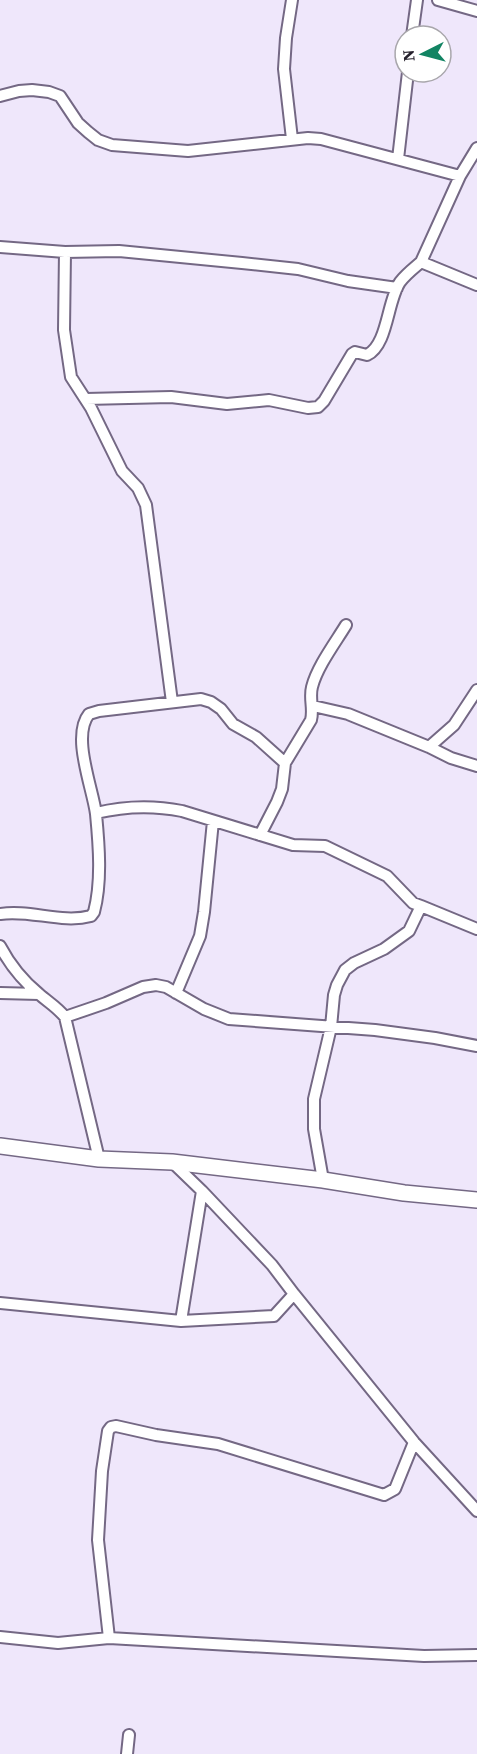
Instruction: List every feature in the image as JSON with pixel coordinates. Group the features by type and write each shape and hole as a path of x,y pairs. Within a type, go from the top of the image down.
{"street":[{"path":"292,0 284,69 292,139"},
{"path":"414,24 417,0"},
{"path":"438,0 477,11"},
{"path":"398,159 407,84"},
{"path":"0,96 19,90 49,92 60,96 78,123 98,141 112,145 188,152 292,139 321,139 460,176"},
{"path":"86,399 171,397 227,404 269,400 308,408 318,407 324,401 352,354 355,352 367,355 377,347 397,288 409,272 421,262 460,176 477,148"},
{"path":"0,247 65,252 120,251 264,265 298,269 348,281 397,288"},
{"path":"65,252 64,330 69,368 74,383 86,399 122,471 138,488 146,505 172,702"},
{"path":"421,262 477,285"},
{"path":"260,835 282,789 285,763 311,720 313,706 311,689 315,678 346,625"},
{"path":"429,747 454,725 477,690"},
{"path":"0,914 15,912 70,919 91,916 94,912 97,903 98,871 96,813 83,750 82,727 88,714 201,699 211,702 233,724 256,737 285,763"},
{"path":"313,706 348,714 451,758 477,766"},
{"path":"96,813 125,807 149,806 182,811 293,845 325,846 387,876 413,903 477,929"},
{"path":"176,993 200,936 213,821"},
{"path":"323,1180 314,1129 314,1099 331,1027 334,995 339,978 354,963 384,949 409,931 421,906"},
{"path":"0,945 16,973 65,1017 99,1159"},
{"path":"65,1017 143,987 156,985 166,987 204,1010 230,1019 435,1038 477,1046"},
{"path":"0,993 39,994"},
{"path":"0,1146 99,1159 172,1162 323,1180 404,1193 477,1200"},
{"path":"172,1162 272,1265 414,1442 477,1511"},
{"path":"181,1321 202,1191"},
{"path":"0,1303 181,1321 274,1316 294,1294"},
{"path":"109,1638 98,1540 102,1471 108,1431 111,1427 218,1444 384,1495 395,1489 414,1442"},
{"path":"0,1637 58,1643 109,1638 424,1656 477,1655"},
{"path":"127,1754 129,1735"}]}
